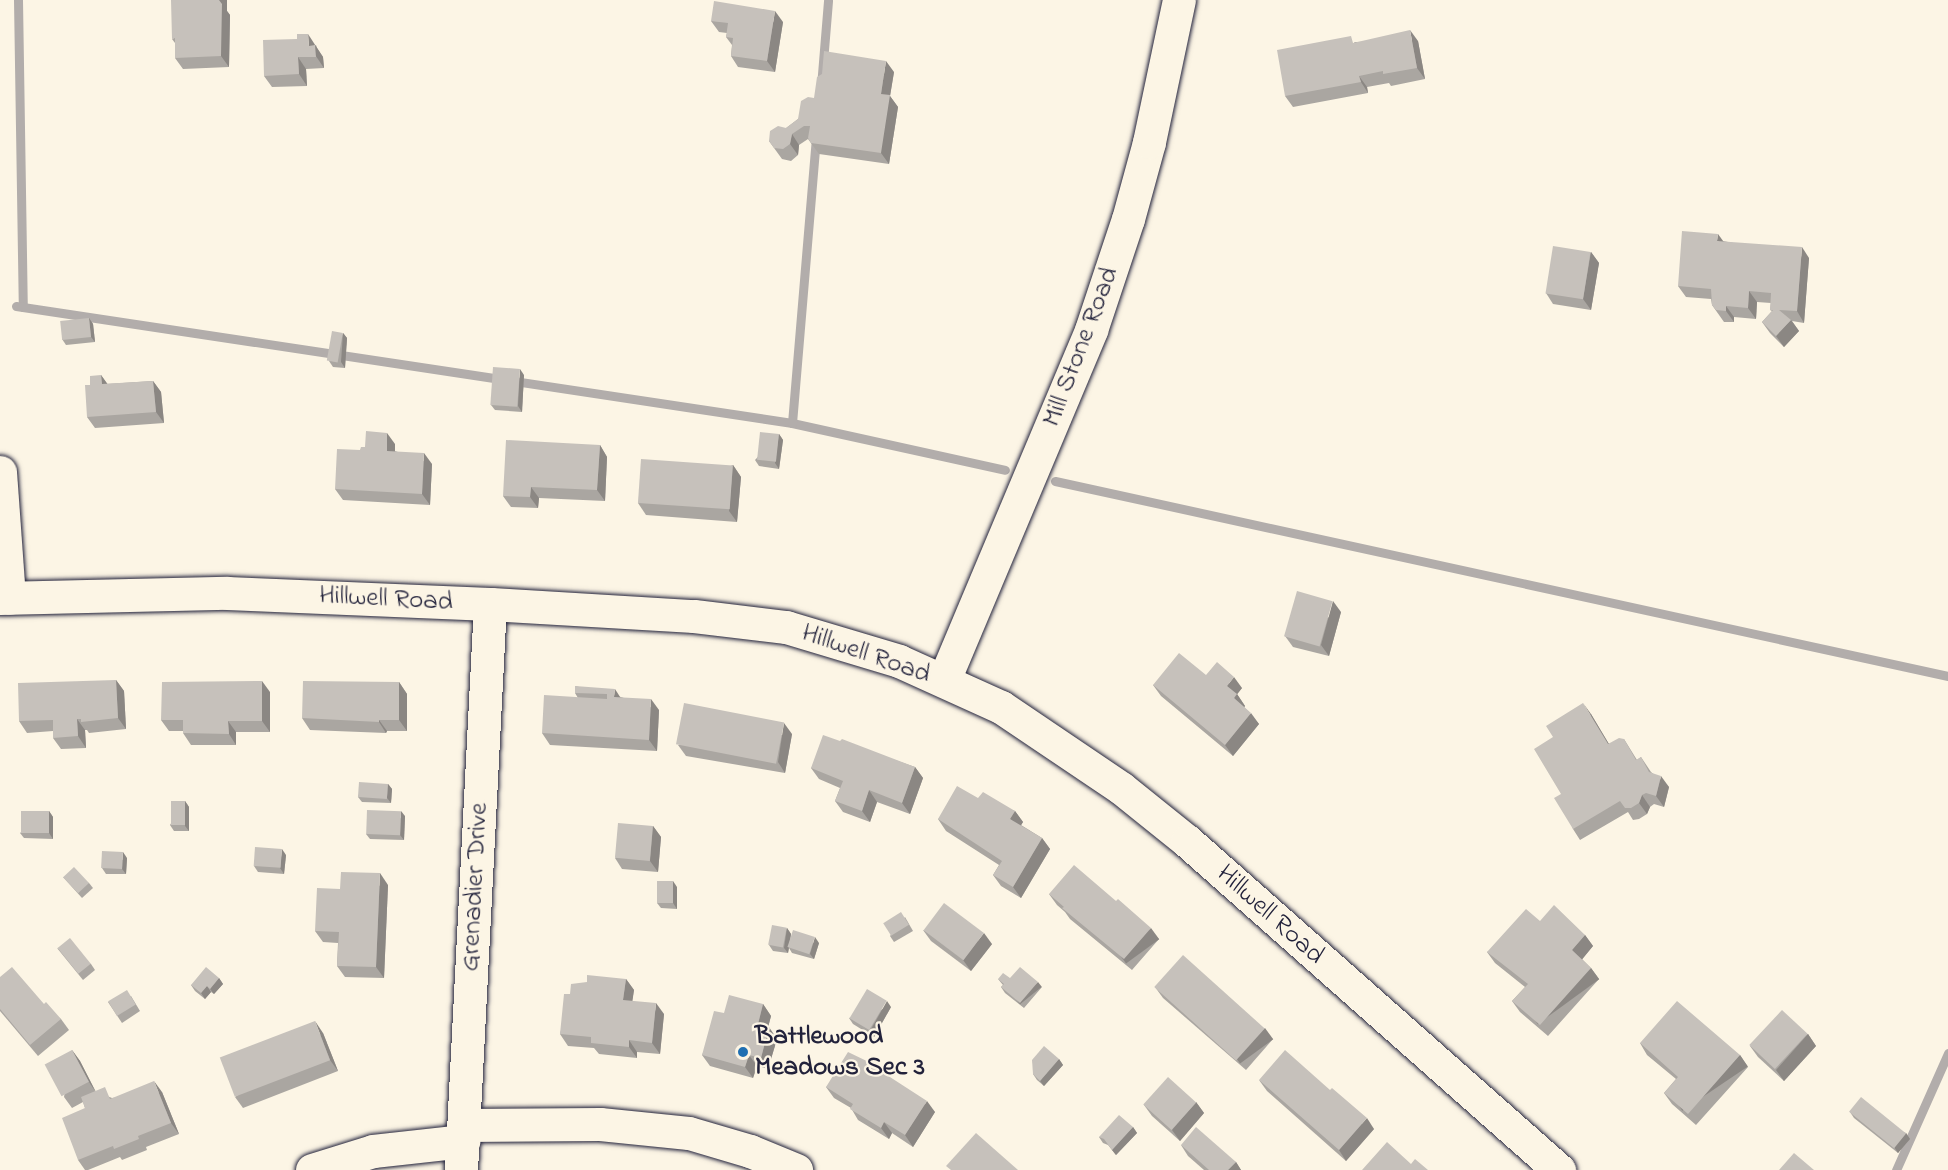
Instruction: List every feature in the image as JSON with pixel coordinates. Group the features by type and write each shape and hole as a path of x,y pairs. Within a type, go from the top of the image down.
{"street":[{"name":"Mill Stone Road","path":"944,680 1091,330 1128,219 1149,142 1179,0"},
{"path":"0,472 4,598"},
{"name":"Hillwell Road","path":"4,598 228,593 490,604 694,616 786,627 871,651 944,680 1000,707 1121,788 1187,841 1559,1170"},
{"name":"Grenadier Drive","path":"463,1145 490,604"},
{"path":"312,1170 373,1151 463,1145 600,1124 689,1133 750,1150 796,1170"}],"building":[{"path":"171,0 219,0 222,4 221,56 175,58"},
{"path":"714,1 775,11 767,61 731,56 733,38 726,37 728,23 711,21"},
{"path":"1410,30 1417,68 1359,76 1361,82 1285,96 1277,50 1351,36 1353,43"},
{"path":"297,34 308,34 309,46 315,45 316,57 298,57 299,74 264,76 263,40 297,39"},
{"path":"824,51 886,61 881,94 890,95 881,153 811,143 808,138 810,126 804,126 792,134 790,144 783,149 774,148 769,141 770,131 778,126 786,128 798,119 801,101 808,97 814,98 817,77 822,74"},
{"path":"1682,231 1718,234 1717,241 1802,247 1797,311 1779,310 1791,320 1776,336 1762,322 1773,310 1770,310 1771,293 1749,291 1748,308 1726,306 1726,311 1716,310 1712,305 1711,289 1678,286"},
{"path":"1553,246 1591,252 1583,299 1545,293"},
{"path":"89,318 91,337 62,340 60,321"},
{"path":"332,331 343,333 338,362 327,361"},
{"path":"493,367 520,369 517,407 490,405"},
{"path":"101,375 102,384 153,381 156,412 87,417 85,385 90,385 90,376"},
{"path":"366,431 387,433 387,451 424,453 422,494 335,489 337,449 360,450 361,447 365,447"},
{"path":"760,432 779,434 776,462 757,460"},
{"path":"506,440 600,445 597,490 531,487 530,497 503,496"},
{"path":"641,459 733,465 730,509 638,503"},
{"path":"1297,591 1333,601 1320,646 1284,636"},
{"path":"1179,653 1206,675 1217,662 1234,677 1227,686 1237,694 1234,698 1251,713 1225,745 1153,685"},
{"path":"116,680 118,718 81,722 81,719 77,719 78,736 53,738 53,720 19,721 18,683"},
{"path":"262,681 262,721 228,721 229,734 183,733 183,720 161,720 162,682"},
{"path":"303,681 399,682 399,720 379,720 379,722 302,718"},
{"path":"575,686 615,689 614,697 651,699 649,740 542,733 544,695 607,699 607,694 575,693"},
{"path":"684,703 784,722 776,764 676,744"},
{"path":"1583,703 1608,744 1619,738 1624,739 1636,760 1641,757 1649,772 1661,776 1656,796 1646,793 1642,795 1639,803 1631,808 1625,808 1620,801 1573,829 1554,798 1561,794 1534,749 1553,737 1546,726"},
{"path":"823,735 840,741 842,739 915,767 902,803 869,790 862,811 835,801 843,781 811,768"},
{"path":"359,782 388,784 387,799 358,797"},
{"path":"957,786 978,798 983,792 1015,811 1010,819 1042,838 1013,887 993,875 1002,861 938,819"},
{"path":"171,801 185,801 185,825 171,825"},
{"path":"367,810 401,811 400,835 366,834"},
{"path":"21,811 49,811 49,833 21,833"},
{"path":"618,823 653,826 650,861 615,858"},
{"path":"255,847 282,849 281,868 254,866"},
{"path":"102,851 123,852 122,869 101,868"},
{"path":"1074,865 1151,928 1124,959 1062,908 1064,907 1049,894"},
{"path":"74,867 89,883 78,893 63,877"},
{"path":"341,872 380,873 376,967 337,966 339,932 315,931 317,888 340,889"},
{"path":"657,881 673,881 673,903 657,903"},
{"path":"944,903 984,933 963,960 924,930"},
{"path":"1554,905 1585,935 1572,950 1591,968 1540,1025 1512,1001 1528,984 1487,952 1526,909 1540,921"},
{"path":"901,912 909,925 891,936 883,923"},
{"path":"772,925 787,928 783,947 768,945"},
{"path":"793,930 815,937 809,954 787,947"},
{"path":"70,938 91,964 78,974 58,948"},
{"path":"1183,955 1265,1029 1236,1061 1154,987"},
{"path":"12,967 44,1004 46,1002 61,1019 30,1045 0,1009 0,977"},
{"path":"206,967 219,978 210,989 207,986 201,993 191,985"},
{"path":"1020,967 1038,982 1020,1003 1001,987 1004,984 998,979 1003,973 1010,978"},
{"path":"587,975 626,979 623,1000 656,1003 652,1043 629,1040 629,1047 591,1043 591,1037 560,1034 564,994 570,994 571,984 587,982"},
{"path":"867,989 887,1001 869,1030 849,1018"},
{"path":"127,990 136,1005 117,1016 108,1001"},
{"name":"Battlewood Meadows Sec 3","path":"729,995 763,1004 758,1024 769,1027 761,1058 749,1055 745,1067 702,1055 714,1011 724,1013"},
{"path":"1677,1001 1740,1055 1688,1114 1664,1093 1678,1077 1640,1043"},
{"path":"1782,1010 1808,1034 1775,1069 1749,1045"},
{"path":"315,1021 330,1060 235,1097 220,1058"},
{"path":"1044,1046 1059,1059 1040,1081 1033,1074 1032,1060"},
{"path":"72,1050 89,1082 62,1096 45,1065"},
{"path":"1285,1050 1330,1090 1332,1088 1367,1118 1339,1150 1259,1080"},
{"path":"848,1052 875,1065 876,1068 927,1101 905,1135 884,1122 881,1128 850,1109 853,1104 826,1087"},
{"path":"1168,1077 1196,1102 1171,1130 1143,1104"},
{"path":"154,1081 171,1123 138,1136 139,1139 114,1149 113,1146 78,1160 62,1118 85,1108 81,1097 105,1087 110,1099"},
{"path":"1861,1097 1906,1134 1894,1148 1849,1112"},
{"path":"1119,1115 1133,1127 1112,1150 1104,1139 1099,1137"},
{"path":"1196,1127 1236,1162 1228,1170 1209,1170 1181,1145"},
{"path":"976,1133 1018,1170 951,1170 946,1166"},
{"path":"1387,1142 1411,1164 1415,1159 1428,1170 1362,1170"},
{"path":"1794,1153 1814,1170 1779,1170"}],"waterway":[{"path":"18,0 23,307"},
{"path":"821,86 828,0"},
{"path":"792,423 816,138"},
{"path":"16,306 792,423 1005,470"},
{"path":"1055,481 1948,676"},
{"path":"1896,1170 1948,1053"}],"place":[{"name":"Battlewood Meadows Sec 3","path":"743,1052"}]}
